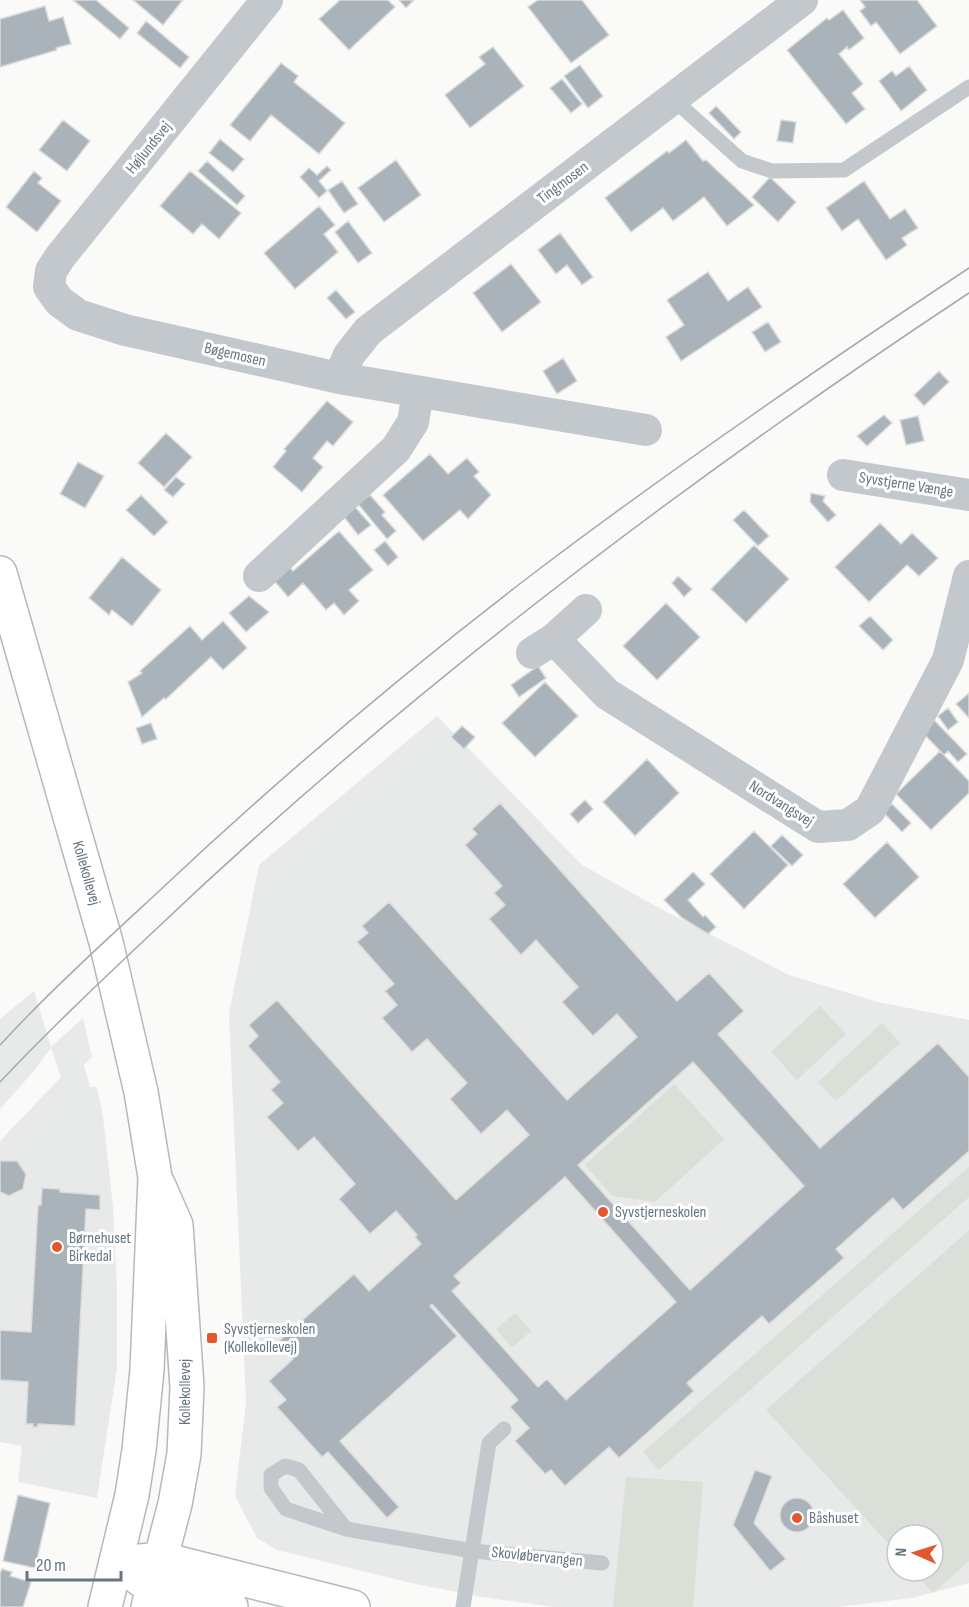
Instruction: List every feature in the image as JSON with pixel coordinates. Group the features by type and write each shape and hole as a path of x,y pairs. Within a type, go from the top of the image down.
{"street":[{"name":"Højlundsvej","path":"59,301 49,287 51,271 60,257 267,0"},
{"name":"Tingmosen","path":"339,378 349,355 368,331 802,0"},
{"name":"Bøgemosen","path":"59,301 78,315 125,330 339,378 646,430"},
{"path":"259,576 396,449 413,422 418,393"},
{"name":"Syvstjerne Vænge","path":"843,475 969,495"},
{"name":"Kollekollevej","path":"0,573 106,942 141,1092 155,1177 147,1370 137,1462 117,1563 105,1607"},
{"name":"Nordvangsvej","path":"586,610 543,646 607,694 818,827 848,825 870,810 948,660 969,576"},
{"name":"Kollekollevej","path":"154,1585 176,1504 184,1454 187,1387 176,1225 155,1177"},
{"path":"117,1563 154,1585 231,1607"},
{"path":"154,1585 353,1607"}],"lane":[{"path":"673,99 742,161 772,171 844,170 969,87"},
{"name":"Skovløbervangen","path":"463,1607 489,1443 504,1429"},
{"name":"Skovløbervangen","path":"346,1529 299,1470 285,1466 271,1475 271,1488 286,1509 346,1529 473,1551 602,1563"}],"shaded area":[{"name":"Syvstjerneskolen","path":"437,716 582,865 789,975 878,1002 969,1020 969,1583 912,1598 838,1607 554,1607 482,1597 411,1583 277,1550 257,1538 235,1496 246,1403 229,1013 259,865"},
{"name":"Børnehuset Birkedal","path":"34,991 51,1047 83,1018 92,1057 84,1065 90,1087 97,1087 103,1117 113,1207 117,1287 117,1368 97,1498 18,1482 22,1446 0,1442 0,1141 61,1077 51,1048 0,1109 0,1019"},
{"path":"820,1006 846,1034 797,1080 771,1052"},
{"path":"882,1023 900,1043 836,1101 818,1082"},
{"path":"674,1084 724,1139 655,1202 613,1196 585,1165"},
{"path":"969,1167 969,1197 659,1470 643,1452"},
{"path":"969,1230 969,1561 945,1582 945,1523 885,1523 885,1540 766,1410"},
{"path":"515,1313 531,1331 512,1348 496,1329"},
{"path":"626,1477 703,1482 693,1607 613,1607"},
{"path":"924,1583 944,1583 933,1593"}],"building":[{"path":"73,0 96,0 129,28 120,39"},
{"path":"133,0 183,0 163,25"},
{"path":"340,0 388,0 395,7 349,50 319,19"},
{"path":"399,0 414,0 406,8"},
{"path":"538,0 582,0 609,35 571,63 528,7"},
{"path":"860,0 917,0 937,26 900,54 876,22 871,26 860,11 865,7"},
{"path":"45,6 49,21 63,17 71,44 0,67 0,19"},
{"path":"843,10 864,38 849,50 847,47 839,54 863,84 852,93 865,109 846,124 787,50 827,18 829,20"},
{"path":"146,21 189,57 180,68 137,33"},
{"path":"493,47 524,86 470,128 445,95 485,64 479,57"},
{"path":"281,63 298,76 294,82 345,123 319,154 271,115 250,141 230,125"},
{"path":"580,65 603,96 588,108 564,76"},
{"path":"909,66 927,90 901,111 879,81 892,71 896,76"},
{"path":"562,79 582,104 571,113 550,88"},
{"path":"716,106 741,132 734,139 709,113"},
{"path":"63,120 90,141 67,171 39,150"},
{"path":"781,120 796,122 793,143 777,141"},
{"path":"220,139 244,159 233,172 209,153"},
{"path":"686,140 703,161 706,160 754,205 727,226 704,197 673,221 663,208 631,232 605,198 667,151 669,153"},
{"path":"396,160 421,195 384,222 358,188"},
{"path":"207,161 245,196 237,205 198,171"},
{"path":"327,166 331,170 319,181 327,191 319,198 300,177 309,168 317,175"},
{"path":"34,171 42,178 38,183 61,201 37,232 6,207"},
{"path":"190,171 241,213 219,239 202,224 193,234 160,206"},
{"path":"770,177 796,202 778,222 752,197"},
{"path":"342,181 358,204 344,213 328,190"},
{"path":"864,181 890,219 905,209 918,228 902,238 907,245 886,260 858,219 842,231 826,208"},
{"path":"319,206 335,225 324,234 338,252 295,289 264,253"},
{"path":"348,221 372,253 358,263 335,232"},
{"path":"560,233 593,277 582,285 567,265 556,274 538,250"},
{"path":"511,264 541,302 502,332 473,293"},
{"path":"708,272 728,301 748,287 762,307 681,361 666,337 684,325 667,300"},
{"path":"336,290 355,312 346,319 327,298"},
{"path":"768,322 781,342 765,352 752,332"},
{"path":"563,358 577,381 557,394 543,371"},
{"path":"939,371 949,382 924,406 914,395"},
{"path":"327,401 353,422 333,446 327,441 313,458 323,467 302,492 273,467 286,451 284,449"},
{"path":"884,415 892,423 867,446 857,436"},
{"path":"918,416 924,441 906,445 900,420"},
{"path":"166,433 192,457 164,487 138,463"},
{"path":"430,454 448,474 467,458 479,472 474,476 491,495 468,519 460,510 423,541 383,495"},
{"path":"78,462 104,476 85,508 60,494"},
{"path":"176,477 185,484 173,497 164,490"},
{"path":"811,493 825,496 823,501 836,515 828,522 810,502"},
{"path":"141,495 168,522 154,536 126,510"},
{"path":"370,495 385,512 382,515 396,531 387,539 358,504"},
{"path":"355,507 371,525 358,535 344,517"},
{"path":"744,510 769,536 758,546 733,520"},
{"path":"880,523 901,544 912,533 938,558 919,576 907,565 869,602 835,567"},
{"path":"339,531 373,570 349,590 359,601 344,615 334,603 326,610 303,583 288,597 271,577 287,564 293,571"},
{"path":"385,541 398,557 388,566 374,550"},
{"path":"754,545 789,579 746,623 711,589"},
{"path":"122,557 161,590 132,626 112,610 109,615 89,598"},
{"path":"678,576 692,589 684,597 672,583"},
{"path":"249,596 269,612 246,632 229,613"},
{"path":"666,603 700,637 657,680 623,646"},
{"path":"870,616 893,640 883,650 859,626"},
{"path":"223,621 247,648 223,670 211,657 166,699 164,698 142,717 128,682 142,673 140,671 190,626 202,640"},
{"path":"538,666 546,678 519,697 511,685"},
{"path":"545,682 578,716 535,757 502,723"},
{"path":"969,693 969,718 956,704"},
{"path":"948,708 958,722 948,730 938,716"},
{"path":"933,719 967,754 958,762 948,751 944,755 921,731"},
{"path":"151,723 157,739 142,744 136,728"},
{"path":"462,726 475,737 464,749 451,737"},
{"path":"940,751 969,781 969,793 931,830 896,794"},
{"path":"647,759 679,793 635,836 603,802"},
{"path":"585,800 593,809 578,823 570,814"},
{"path":"500,803 677,1001 709,973 744,1011 718,1034 820,1148 938,1043 969,1077 969,1151 903,1210 893,1198 836,1249 844,1258 769,1324 762,1316 687,1383 694,1391 619,1458 609,1447 565,1486 551,1470 545,1474 515,1441 529,1428 510,1407 518,1400 432,1304 430,1306 457,1336 340,1441 399,1507 387,1518 328,1452 322,1457 277,1407 286,1400 269,1381 293,1359 278,1342 354,1274 369,1291 421,1244 415,1237 417,1235 396,1211 370,1234 339,1199 355,1184 314,1137 298,1151 267,1117 283,1103 271,1090 280,1082 248,1046 258,1036 249,1025 277,1000 456,1200 529,1135 507,1110 481,1134 450,1099 467,1083 427,1039 412,1052 382,1018 397,1005 385,991 394,984 357,942 368,933 362,926 389,902 567,1100 637,1037 617,1014 593,1036 562,1002 578,987 536,940 521,955 489,919 505,905 494,893 502,886 465,845 477,834 472,829","holes":["693,1062 804,1186 690,1290 578,1165","565,1177 676,1302 566,1400 547,1379 538,1387 452,1291 461,1283 454,1276"]},
{"path":"892,804 911,823 902,832 883,812"},
{"path":"754,831 788,865 744,909 710,874"},
{"path":"782,835 803,855 792,866 771,846"},
{"path":"887,842 919,877 875,918 843,884"},
{"path":"693,872 705,884 688,900 703,917 705,915 716,927 708,934 682,918 664,900"},
{"path":"0,1161 17,1161 26,1174 23,1189 9,1196 0,1192"},
{"path":"42,1188 60,1189 60,1192 100,1195 100,1210 86,1209 75,1426 38,1424 38,1427 33,1427 33,1424 26,1424 28,1382 0,1380 0,1330 31,1332 38,1205 41,1205"},
{"path":"755,1470 772,1476 754,1523 786,1559 770,1571 733,1525"},
{"path":"18,1495 50,1503 35,1568 3,1561"},
{"name":"Båshuset","path":"797,1498 809,1503 814,1515 809,1527 797,1532 785,1527 780,1515 785,1503"},
{"path":"2,1569 12,1572 10,1576 31,1582 23,1607 0,1607"}],"tram line":[{"path":"0,1045 77,967 202,851 294,768 437,649 587,533 695,455 969,268"},
{"path":"0,1082 95,987 248,844 445,675 650,516 861,365 969,293"}],"place":[{"name":"Syvstjerneskolen","path":"603,1212"},
{"name":"Børnehuset Birkedal","path":"57,1247"},
{"name":"Syvstjerneskolen (Kollekollevej)","path":"212,1338"},
{"name":"Båshuset","path":"797,1518"}]}
